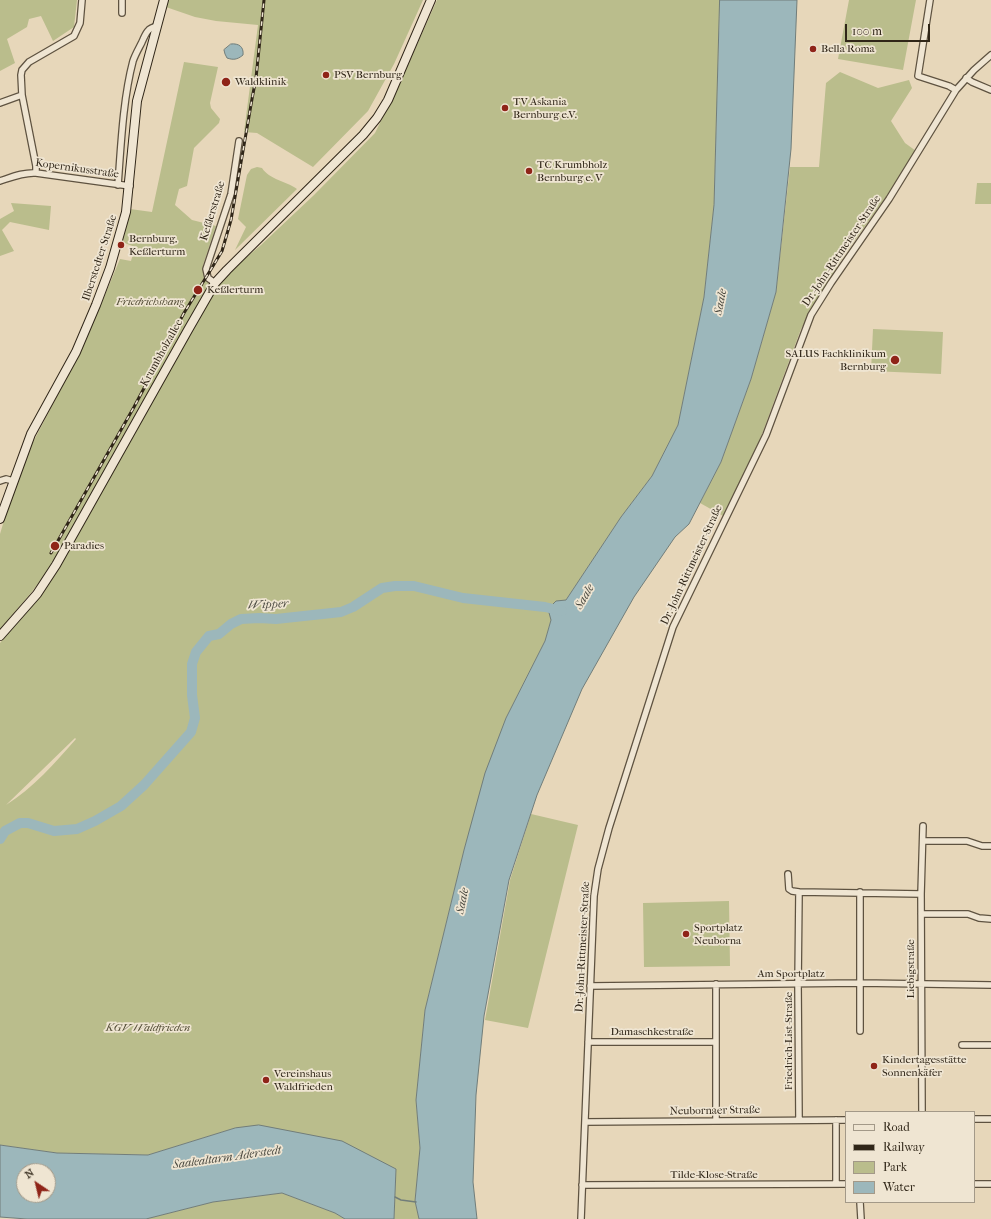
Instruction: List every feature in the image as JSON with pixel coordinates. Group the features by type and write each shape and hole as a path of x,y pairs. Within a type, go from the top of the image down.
{"street":[{"path":"36,173 36,166 22,95 22,70 29,62 74,36 80,23 82,0"},
{"path":"122,0 122,13"},
{"name":"Ilberstedter Straße","path":"0,519 31,434 76,352 106,280 118,244 126,212 130,186 137,101 164,0"},
{"name":"Krumbholzallee","path":"0,636 37,594 56,565 215,283 363,135 377,118 392,91 430,0"},
{"path":"930,0 918,76 950,86 956,90"},
{"name":"Ilberstedter Straße","path":"118,185 125,109 134,60 147,33 150,29 156,27"},
{"name":"Dr.-John-Rittmeister-Straße","path":"581,1219 594,896 601,856 609,828 673,627 766,435 811,315 831,283 889,199 956,90 966,78 991,55"},
{"path":"966,78 991,90"},
{"path":"0,103 22,95"},
{"name":"Keßlerstraße","path":"215,283 207,276 206,266 231,194 239,141"},
{"name":"Kopernikusstraße","path":"0,181 30,172 130,186"},
{"path":"0,481 6,479 13,481"},
{"name":"Liebigstraße","path":"922,1111 921,894 923,826"},
{"path":"923,841 967,841 982,846 991,846"},
{"path":"788,874 789,889 792,891 921,894"},
{"name":"Friedrich-List-Straße","path":"799,892 799,1120"},
{"path":"860,892 860,1031"},
{"path":"921,914 968,914 979,918 991,919"},
{"name":"Am Sportplatz","path":"590,986 860,983 991,986"},
{"path":"716,984 716,1121"},
{"name":"Damaschkestraße","path":"588,1042 715,1042"},
{"path":"962,1045 991,1045"},
{"path":"975,1119 991,1119"},
{"path":"836,1120 836,1184"},
{"name":"Neubornaer Straße","path":"585,1122 845,1120"},
{"name":"Tilde-Klose-Straße","path":"582,1185 845,1184"},
{"path":"975,1184 991,1184"},
{"path":"860,1203 861,1219"}],"green space":[{"path":"0,0 77,0 74,27 53,41 41,16 29,19 27,27 7,39 15,63 0,71"},
{"name":"PSV Bernburg","path":"165,0 423,0 394,64 368,111 313,167 257,133 244,132 258,25 216,21 195,17 163,6"},
{"name":"KGV Waldfrieden","path":"437,0 720,0 714,205 704,297 678,425 652,476 621,517 551,620 545,641 506,718 464,850 425,1010 416,1100 420,1148 415,1201 419,1219 394,1219 396,1169 245,1128 235,1128 148,1155 57,1153 0,1145 0,643 56,571 223,277 261,245 314,195 375,133 403,76","holes":["75,738 76,739 52,766 34,783 6,805"]},
{"path":"849,0 916,0 903,70 838,59"},
{"name":"Friedrichshang","path":"184,62 218,67 210,103 211,108 220,119 219,123 194,148 187,186 179,189 175,205 192,220 216,226 203,265 204,274 209,282 207,292 54,562 31,593 0,629 0,534 14,487 30,448 78,356 120,259 131,261 135,247 122,242 130,209 152,212"},
{"path":"840,72 878,88 909,80 912,88 891,121 905,143 916,151 886,197 843,257 801,329 749,469 725,517 700,503 721,462 751,379 776,292 790,167 819,167 826,83"},
{"path":"257,167 262,168 274,178 297,189 235,250 246,227 238,219 247,175 251,169"},
{"path":"977,183 991,183 991,204 975,204"},
{"path":"11,203 51,206 49,230 10,222 2,230 14,251 0,256 0,219 14,211"},
{"path":"873,329 943,332 941,374 871,371"},
{"path":"531,814 578,825 528,1028 485,1020 510,880"},
{"name":"Sportplatz Neuborna","path":"729,901 730,966 644,967 643,903"},
{"path":"282,1193 335,1213 345,1219 146,1219 213,1202"}],"water":[{"name":"Saale","path":"720,0 797,0 791,149 776,292 751,379 721,462 689,524 675,537 634,597 582,689 537,795 509,880 484,1016 476,1095 473,1182 477,1219 419,1219 415,1201 420,1148 416,1100 425,1010 464,850 485,773 506,718 545,641 551,620 548,609 556,601 566,600 621,517 652,476 678,425 704,297 714,205"},
{"path":"231,44 240,46 243,50 243,55 235,59 227,58 224,50"},
{"path":"259,1125 342,1141 396,1169 394,1219 345,1219 335,1213 282,1193 213,1202 146,1219 27,1219 0,1217 0,1145 57,1153 148,1155 235,1128"}],"waterway":[{"name":"Wipper","path":"0,839 5,831 20,823 28,823 54,831 77,829 95,821 121,806 144,785 191,732 195,718 192,695 192,664 196,652 209,636 219,634 231,624 241,619 276,619 341,612 353,607 382,588 395,586 414,586 463,598 545,607 562,611"},
{"name":"Saalealtarm Aderstedt","path":"395,1197 401,1200 416,1202"}],"railway":[{"path":"51,553 134,407 184,313 222,251 231,220 256,78 264,0"}],"place":[{"name":"Bella Roma","path":"813,49"},
{"name":"PSV Bernburg","path":"326,75"},
{"name":"Waldklinik","path":"226,82"},
{"name":"TV Askania Bernburg e.V.","path":"505,108"},
{"name":"TC Krumbholz Bernburg e. V","path":"529,171"},
{"name":"Bernburg, Keßlerturm","path":"121,245"},
{"name":"Keßlerturm","path":"198,290"},
{"name":"SALUS Fachklinikum Bernburg","path":"895,360"},
{"name":"Paradies","path":"55,546"},
{"name":"Sportplatz Neuborna","path":"686,934"},
{"name":"Kindertagesstätte Sonnenkäfer","path":"874,1066"},
{"name":"Vereinshaus Waldfrieden","path":"266,1080"}]}
